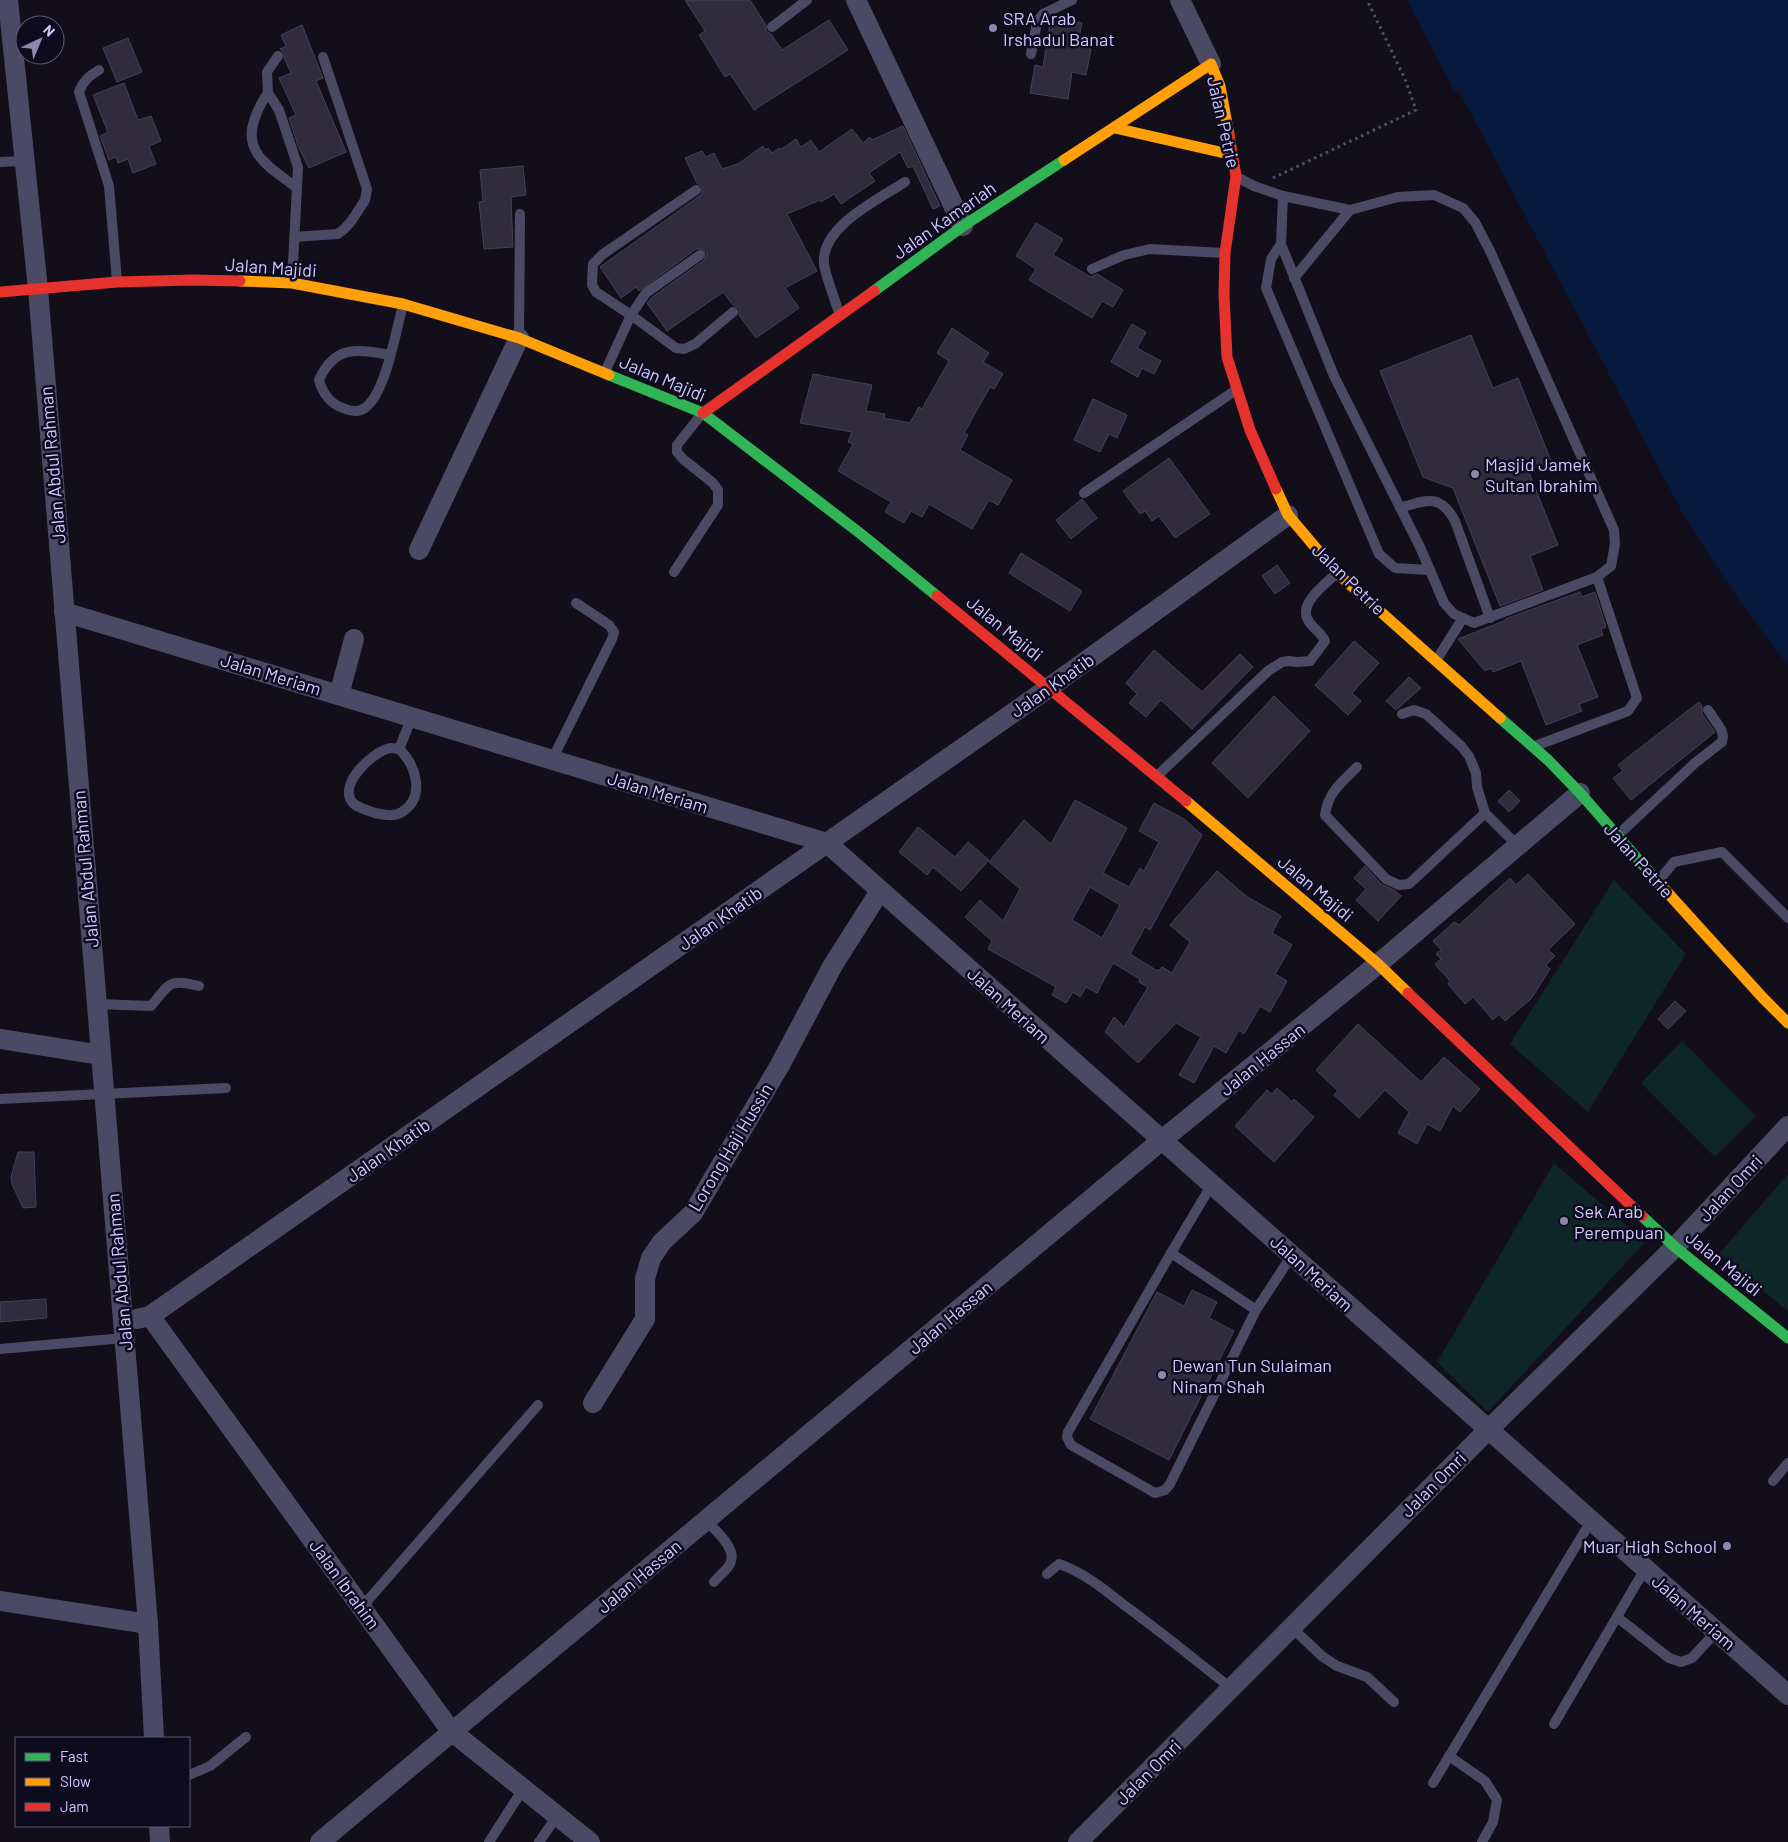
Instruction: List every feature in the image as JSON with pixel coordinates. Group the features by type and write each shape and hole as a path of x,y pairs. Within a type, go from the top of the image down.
{"street":[{"name":"Jalan Abdul Rahman","path":"8,0 6,27 26,161 38,289 148,1624 154,1737"},
{"path":"856,0 963,226"},
{"name":"Jalan Petrie","path":"1180,0 1220,86 1236,176 1225,253 1224,295 1227,357 1250,430 1288,516 1337,572 1533,747 1580,792 1616,836 1788,1023"},
{"name":"Jalan Kamariah","path":"703,413 963,226 1210,64"},
{"path":"1114,128 1233,155"},
{"name":"Jalan Majidi","path":"0,292 117,282 193,280 292,283 403,304 519,338 703,413 861,534 1050,687 1378,964 1675,1247 1788,1338"},
{"path":"420,550 519,338"},
{"name":"Jalan Khatib","path":"150,1316 1050,687 1288,516"},
{"name":"Jalan Meriam","path":"64,612 827,843 1788,1695"},
{"path":"339,695 354,639"},
{"name":"Jalan Hassan","path":"320,1842 1162,1140 1378,964 1580,792"},
{"name":"Lorong Haji Hussin","path":"593,1403 645,1318 645,1278 652,1258 662,1242 693,1213 780,1065 833,965 880,891"},
{"path":"0,1039 101,1055"},
{"name":"Jalan Omri","path":"1078,1842 1488,1430 1675,1247 1788,1126"},
{"path":"124,1330 150,1316"},
{"name":"Jalan Ibrahim","path":"150,1316 451,1731 590,1842"},
{"path":"0,1601 148,1624"},
{"path":"159,1827 160,1842"}],"lane":[{"path":"772,27 807,0"},
{"path":"1031,54 1037,22 1043,14 1072,0"},
{"path":"278,56 267,72 268,93 279,110 298,167 292,283"},
{"path":"295,237 337,234 346,228 365,200 367,189 323,57"},
{"path":"99,70 81,84 79,92 109,186 117,282"},
{"path":"268,93 253,122 252,144 262,160 298,188"},
{"path":"0,162 26,161"},
{"path":"1236,176 1254,186 1283,196 1350,210 1398,197 1434,195 1463,208 1475,222 1492,253 1614,530 1615,544 1611,566 1596,577 1474,623 1454,614 1444,603 1400,508 1334,376 1280,244 1283,196"},
{"path":"840,316 824,264 826,247 834,233 858,212 905,182"},
{"path":"696,190 603,254 593,264 592,285 596,292 676,348 684,349 695,344 733,312"},
{"path":"1294,278 1350,210"},
{"path":"519,338 520,214"},
{"path":"1280,244 1271,259 1266,288 1379,554 1395,568 1430,570"},
{"path":"1092,269 1124,255 1150,249 1225,253"},
{"path":"605,373 631,315 641,298 651,289 700,256"},
{"path":"389,355 372,351 354,350 339,354 322,372 319,380 321,389 338,406 355,411 364,408 372,401 381,386 403,304"},
{"path":"1084,493 1237,389"},
{"path":"674,572 718,505 718,490 713,483 683,460 677,452 677,445 703,413"},
{"path":"1400,508 1426,500 1439,502 1448,508 1455,521 1490,618"},
{"path":"1157,776 1268,670 1282,662 1310,661 1325,641 1308,620 1305,611 1310,599 1337,572"},
{"path":"1533,747 1628,711 1637,698 1596,577"},
{"path":"552,760 614,632 609,626 576,603"},
{"path":"1436,660 1463,618"},
{"path":"1402,714 1414,710 1426,714 1461,746 1469,756 1476,773 1477,787 1484,813 1517,845"},
{"path":"1616,836 1722,742 1721,729 1708,710"},
{"path":"399,749 412,717"},
{"path":"392,748 399,749 406,756 414,772 416,794 411,805 398,814 390,815 376,813 354,804 348,790 351,781 358,772 383,751 392,748"},
{"path":"1357,767 1333,792 1327,803 1325,815 1386,879 1399,885 1409,884 1484,813"},
{"path":"1658,881 1674,862 1722,852 1788,918"},
{"path":"97,1004 151,1006 162,991 175,982 199,986"},
{"path":"0,1099 226,1088"},
{"path":"1212,1184 1068,1432 1067,1437 1070,1445 1155,1493 1165,1490 1170,1484 1256,1310 1292,1255"},
{"path":"1171,1252 1256,1310"},
{"path":"0,1349 124,1330"},
{"path":"362,1607 538,1405"},
{"path":"1772,1481 1788,1463"},
{"path":"706,1520 730,1549 732,1555 730,1564 714,1582"},
{"path":"1433,1783 1591,1521"},
{"path":"1047,1574 1059,1564 1071,1568 1146,1621 1231,1688"},
{"path":"1554,1724 1645,1568"},
{"path":"1617,1617 1670,1658 1681,1662 1692,1658 1716,1632"},
{"path":"1291,1627 1323,1657 1337,1666 1367,1677 1394,1702"},
{"path":"190,1776 210,1766 246,1737"},
{"path":"1449,1756 1485,1781 1497,1800 1493,1822 1482,1842"},
{"path":"489,1842 524,1789"},
{"path":"539,1842 557,1816"}],"path":[{"path":"1254,186 1416,110 1405,79 1367,0"}],"green space":[{"path":"1614,880 1686,954 1588,1112 1510,1044"},
{"path":"1682,1041 1756,1116 1715,1157 1641,1083"},
{"path":"1554,1163 1645,1242 1488,1412 1437,1362"},
{"path":"1788,1174 1788,1311 1719,1254"}],"water":[{"path":"1407,0 1788,0 1788,665 1733,591 1683,514 1467,106 1458,90 1454,91"}],"building":[{"path":"685,0 750,0 766,25 766,31 771,34 782,50 829,20 848,50 754,110 730,74 725,77 699,35 705,31"},
{"path":"1051,18 1082,23 1077,47 1091,49 1086,75 1072,72 1068,99 1030,93 1035,65 1043,67"},
{"path":"302,25 323,78 316,81 346,152 309,168 298,146 289,118 296,115 279,78 291,73 284,54 280,49 286,46 281,35"},
{"path":"128,38 142,72 117,82 103,48"},
{"path":"124,83 138,120 151,116 161,141 149,146 156,164 133,173 128,159 118,163 116,157 109,160 100,136 108,132 93,95"},
{"path":"903,126 940,206 933,209 913,166 908,168 900,152 869,173 875,181 841,204 834,194 821,202 820,200 787,214 817,271 785,288 799,308 756,338 739,315 739,308 733,305 723,292 667,331 647,303 651,298 704,260 707,254 702,249 696,249 639,291 636,287 621,298 600,267 702,194 702,187 697,183 685,158 702,151 706,157 714,153 722,169 738,164 763,146 765,150 768,148 772,153 796,139 801,147 811,140 819,152 852,129 863,143 870,137 872,140"},
{"path":"523,166 526,195 511,197 513,247 484,249 479,202 483,201 480,170"},
{"path":"1036,223 1063,239 1053,255 1091,277 1097,274 1123,290 1113,307 1102,301 1092,318 1029,280 1036,269 1016,256"},
{"path":"1132,324 1146,332 1137,348 1161,361 1154,374 1142,368 1138,377 1111,362"},
{"path":"952,328 989,353 983,362 1003,374 994,389 990,387 964,433 968,435 960,450 1012,480 998,505 989,500 972,529 929,504 922,517 911,511 904,523 885,512 891,502 838,471 853,444 848,442 852,432 800,423 813,374 872,385 866,411 885,414 884,418 910,423 919,407 922,409 949,361 937,353"},
{"name":"Masjid Jamek Sultan Ibrahim","path":"1471,335 1493,388 1518,378 1551,461 1528,470 1558,545 1530,556 1543,590 1500,606 1453,488 1423,477 1380,371"},
{"path":"1093,399 1127,415 1117,438 1109,434 1100,452 1074,440"},
{"path":"1169,458 1210,514 1175,538 1159,516 1152,521 1145,511 1140,514 1123,491"},
{"path":"1082,499 1097,518 1071,539 1056,520"},
{"path":"1021,553 1082,591 1070,611 1009,573"},
{"path":"1277,565 1290,583 1275,594 1262,576"},
{"path":"1580,592 1582,597 1595,592 1606,627 1601,629 1603,635 1577,645 1598,697 1579,704 1582,711 1546,725 1521,661 1493,672 1491,668 1485,671 1458,639 1505,619"},
{"path":"1354,641 1379,663 1352,693 1361,701 1348,715 1315,685"},
{"path":"1154,650 1202,692 1240,654 1253,667 1192,729 1161,700 1146,717 1129,703 1137,694 1126,683"},
{"path":"1409,677 1421,688 1396,710 1386,701"},
{"path":"1274,696 1310,731 1248,798 1212,763"},
{"path":"1699,702 1702,706 1702,714 1715,732 1631,800 1613,778 1623,771 1618,765"},
{"path":"1509,790 1520,801 1509,812 1498,801"},
{"path":"1075,800 1127,828 1103,873 1129,887 1140,868 1144,871 1159,842 1139,831 1154,803 1184,819 1202,835 1150,930 1145,927 1130,954 1156,970 1160,970 1162,967 1172,973 1190,942 1170,925 1217,871 1246,896 1281,916 1272,933 1292,945 1275,974 1287,981 1270,1012 1260,1006 1244,1034 1239,1030 1226,1053 1214,1046 1194,1083 1179,1075 1201,1037 1176,1023 1138,1063 1105,1032 1114,1017 1124,1027 1148,987 1139,982 1140,979 1113,963 1097,993 1086,987 1080,997 1073,992 1066,1003 1052,995 1056,987 988,949 992,941 965,917 980,900 1003,921 1020,889 989,862 1024,820 1051,844","holes":["1090,887 1120,905 1102,938 1072,920"]},
{"path":"918,827 955,857 968,842 989,860 961,891 933,867 927,875 899,852"},
{"path":"1365,866 1381,884 1394,890 1401,896 1378,921 1356,900 1366,889 1354,878"},
{"path":"1528,874 1575,924 1548,950 1555,956 1546,965 1550,969 1531,999 1505,1021 1499,1014 1493,1020 1473,997 1465,1004 1448,984 1450,981 1435,964 1441,959 1436,954 1441,950 1433,941 1454,922 1459,925 1510,878 1516,885"},
{"path":"1675,1001 1686,1011 1668,1029 1658,1019"},
{"path":"1358,1024 1421,1082 1444,1057 1480,1089 1460,1112 1453,1106 1440,1131 1427,1124 1417,1144 1398,1133 1409,1112 1385,1090 1359,1118 1334,1095 1338,1091 1316,1070"},
{"path":"1277,1088 1292,1102 1294,1099 1314,1117 1274,1162 1235,1126 1267,1090 1272,1094"},
{"path":"18,1152 34,1152 36,1207 23,1208 12,1184 11,1177"},
{"name":"Dewan Tun Sulaiman Ninam Shah","path":"1192,1290 1217,1302 1209,1318 1234,1331 1169,1460 1090,1419 1157,1292 1184,1306"},
{"path":"46,1299 47,1318 0,1322 0,1302"}],"traffic: fast":[{"path":"874,291 963,226 1064,160"},
{"path":"609,375 703,413 861,534 937,596"},
{"path":"1500,718 1548,760 1580,793 1657,881"},
{"path":"1642,1216 1675,1247 1788,1338"}],"traffic: slow":[{"path":"1064,160 1211,64 1220,86 1229,135"},
{"path":"1115,128 1233,155"},
{"path":"240,281 292,283 403,304 519,338 609,375"},
{"path":"1276,489 1288,515 1337,573 1500,718"},
{"path":"1186,801 1378,964 1408,993"},
{"path":"1657,881 1788,1023"}],"traffic: jam":[{"path":"1229,135 1236,176 1225,253 1224,295 1227,357 1250,430 1276,489"},
{"path":"0,292 117,282 240,281"},
{"path":"703,413 874,291"},
{"path":"937,596 1186,801"},
{"path":"1408,993 1642,1216"}],"place":[{"name":"SRA Arab Irshadul Banat","path":"993,28"},
{"name":"Masjid Jamek Sultan Ibrahim","path":"1475,474"},
{"name":"Sek Arab Perempuan","path":"1564,1221"},
{"name":"Dewan Tun Sulaiman Ninam Shah","path":"1162,1375"},
{"name":"Muar High School","path":"1727,1546"}]}
